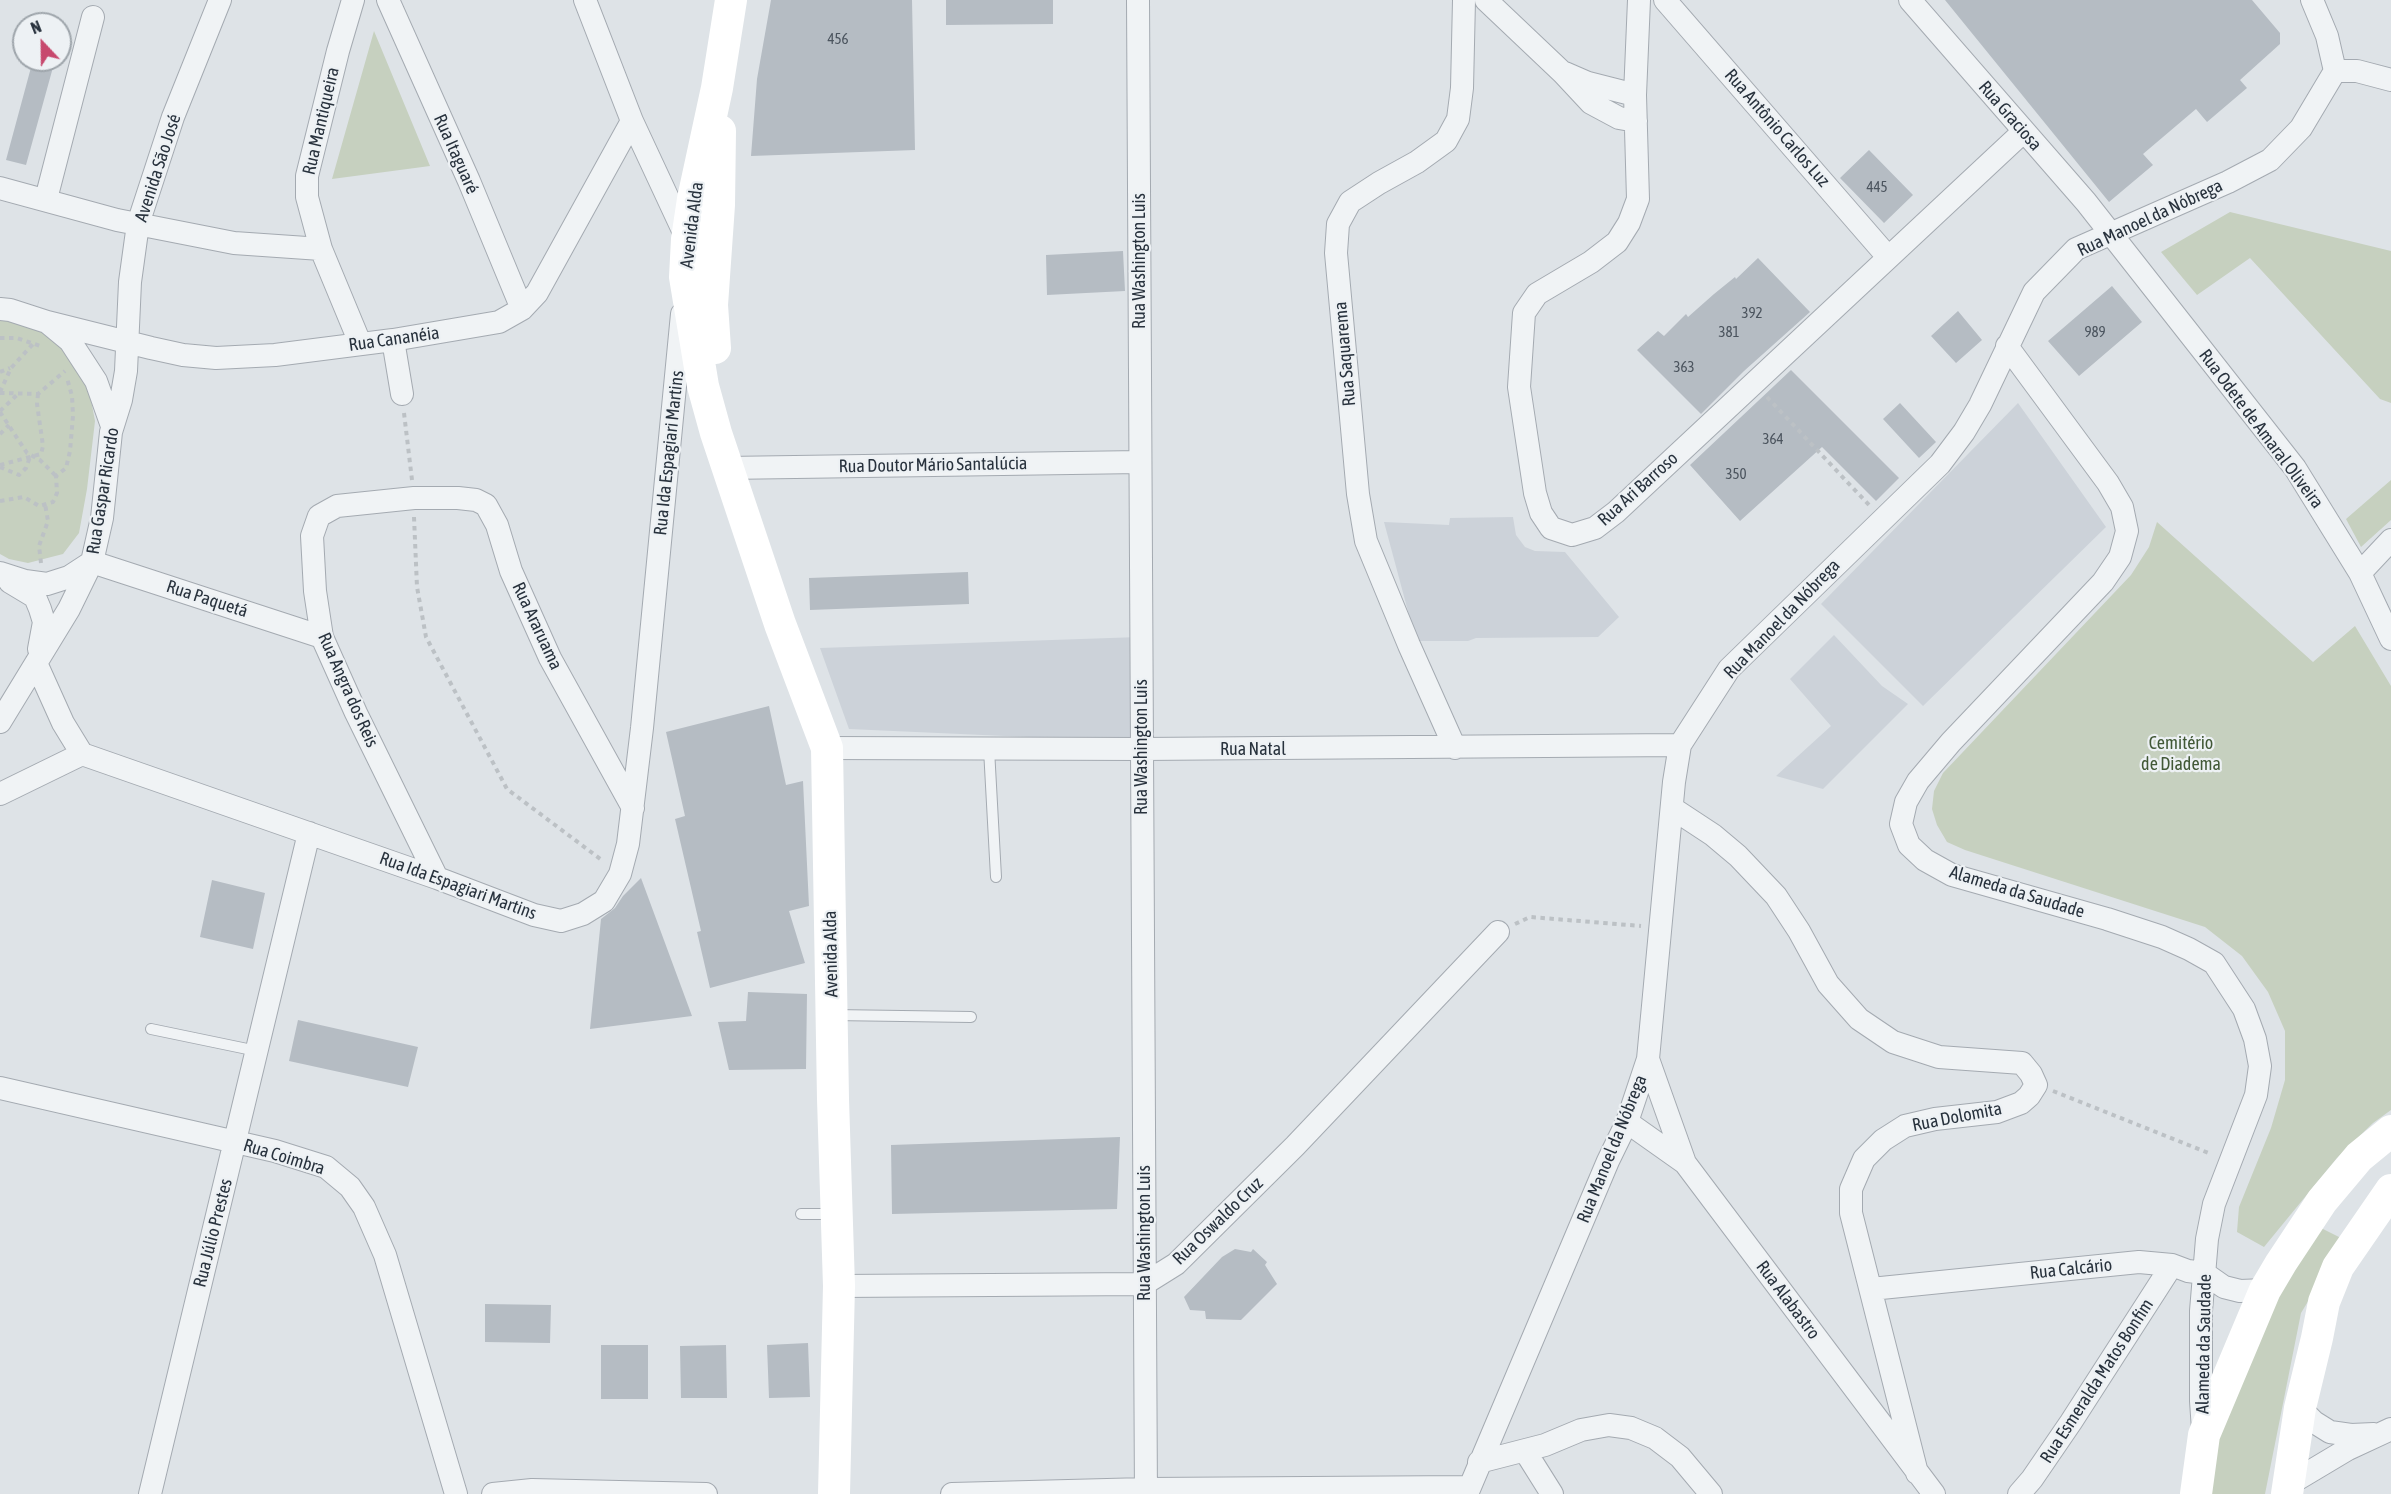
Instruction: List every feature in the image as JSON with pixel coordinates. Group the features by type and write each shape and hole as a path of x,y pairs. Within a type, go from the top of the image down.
{"main road":[{"name":"Avenida Alda","path":"731,0 717,88 706,134 687,240 686,277 703,387 726,468 780,624 827,748 833,1099 839,1286 834,1494"},
{"name":"Avenida Alda","path":"716,433 717,393 712,304 721,158 717,88"},
{"path":"687,240 712,304"},
{"path":"2196,1494 2204,1435 2265,1290 2322,1201 2359,1157 2391,1131"},
{"path":"2289,1488 2300,1408 2324,1302 2338,1267 2391,1191"}],"street":[{"name":"Avenida São José","path":"129,343 130,282 138,224 173,117 220,0"},
{"name":"Rua Mantiqueira","path":"353,0 307,176 307,197 321,249 360,343"},
{"name":"Rua Itaguaré","path":"388,0 469,181 522,309"},
{"path":"585,0 632,121 687,240"},
{"name":"Rua Washington Luis","path":"1138,0 1146,1492"},
{"name":"Rua Saquarema","path":"1455,748 1400,626 1366,541 1358,494 1336,253 1338,224 1350,202 1417,162 1446,141 1458,119 1462,88 1464,0"},
{"path":"1486,0 1596,107 1619,118 1636,121"},
{"name":"Rua Ari Barroso","path":"1639,0 1635,95 1638,199 1629,223 1617,242 1591,262 1537,294 1524,313 1519,387 1528,460 1541,513 1551,528 1572,535 1595,528 1616,512 2023,132"},
{"name":"Rua Antônio Carlos Luz","path":"1665,0 1888,257"},
{"name":"Rua Graciosa","path":"1910,0 2086,202 2109,234"},
{"path":"2312,0 2327,36 2336,71 2357,71 2391,80"},
{"path":"46,199 93,17"},
{"name":"Rua Manoel da Nóbrega","path":"1468,1490 1608,1161 1627,1122 1648,1059 1674,782 1680,745 1729,669 1882,519 1908,498 1940,464 1964,432 1980,405 2034,292 2076,249 2228,182 2270,160 2301,128 2336,71"},
{"path":"1563,73 1588,83 1635,95"},
{"name":"Rua Cananéia","path":"0,309 129,343 183,355 216,358 275,355 487,325 509,318 522,309 537,293 632,121"},
{"path":"0,188 138,224 234,243 321,249"},
{"name":"Rua Odete de Amaral Oliveira","path":"2109,234 2295,468 2360,573 2391,639"},
{"name":"Rua Ida Espagiari Martins","path":"82,754 437,878 534,915 561,921 583,914 604,901 620,874 628,844 633,808 686,277"},
{"path":"47,322 70,341 83,359 96,381 112,426"},
{"path":"393,340 402,394"},
{"name":"Rua Gaspar Ricardo","path":"0,722 69,609 92,562 102,518 112,426 121,400 129,343"},
{"name":"Alameda da Saudade","path":"2007,346 2108,483 2122,507 2127,531 2120,557 2103,582 1951,742 1918,781 1906,802 1901,824 1909,845 1925,860 1952,875 2107,919 2189,949 2214,963 2244,1009 2255,1039 2260,1066 2256,1095 2214,1204 2207,1239 2201,1311 2204,1435"},
{"name":"Rua Doutor Mário Santalúcia","path":"726,468 1140,462"},
{"name":"Rua Araruama","path":"414,498 476,500 486,505 492,513 511,571 550,658 633,808"},
{"name":"Rua Angra dos Reis","path":"414,498 338,506 319,516 312,536 315,591 322,637 356,713 437,878"},
{"path":"2360,573 2391,540"},
{"path":"0,573 25,581 47,584 69,577 92,562"},
{"name":"Rua Paquetá","path":"92,562 322,637"},
{"name":"Rua Gaspar Ricardo","path":"0,573 35,597 40,609 44,622 36,663"},
{"path":"0,794 82,754 63,723 36,663"},
{"name":"Rua Natal","path":"827,748 1455,748 1680,745"},
{"path":"1672,808 1713,835 1738,856 1776,896 1800,931 1828,984 1859,1018 1893,1042 1940,1057 2022,1063 2036,1084"},
{"name":"Rua Júlio Prestes","path":"150,1494 309,833"},
{"name":"Rua Oswaldo Cruz","path":"1144,1284 1176,1264 1295,1146 1498,932"},
{"path":"1648,1059 1685,1163"},
{"name":"Rua Dolomita","path":"1917,1473 1851,1213 1851,1189 1864,1159 1883,1140 1905,1126 1935,1119 1997,1112 2022,1103 2036,1084"},
{"name":"Rua Coimbra","path":"0,1088 275,1151 342,1174 364,1207 410,1320 456,1494"},
{"name":"Rua Alabastro","path":"1627,1122 1685,1163 1934,1494"},
{"name":"Rua Calcário","path":"1871,1289 2139,1262 2172,1265 2188,1271 2204,1273 2224,1287 2240,1291 2265,1290"},
{"name":"Rua Esmeralda Matos Bonfim","path":"2019,1494 2078,1413 2172,1265"},
{"path":"839,1286 1144,1284"},
{"path":"2300,1408 2313,1422 2330,1432 2351,1435 2385,1431"},
{"path":"1479,1462 1525,1452 1581,1430 1609,1425 1631,1428 1654,1438 1680,1457 1711,1494"},
{"path":"2289,1488 2385,1431"},
{"path":"1525,1452 1552,1494"},
{"path":"493,1494 532,1490 706,1494"},
{"path":"952,1494 1468,1490"}],"lane":[{"path":"990,749 996,877"},
{"path":"833,1015 971,1017"},
{"path":"150,1029 257,1051"},
{"path":"801,1214 837,1214"}],"path":[{"path":"0,338 17,338 49,351"},
{"path":"33,344 11,368 0,392 38,394 55,380"},
{"path":"56,476 66,468 70,452 73,416 70,384 61,365"},
{"path":"0,372 11,368"},
{"path":"1754,384 1882,519"},
{"path":"0,501 24,497 39,506 53,502 57,493 56,476 40,460 30,457 0,412 18,394"},
{"path":"0,466 41,454 43,446 37,404 38,394"},
{"path":"402,394 414,498 417,587 426,637 507,789 620,874"},
{"path":"0,434 9,426"},
{"path":"0,466 19,475 26,468 30,457"},
{"path":"45,504 48,521 39,546 39,556 47,584"},
{"path":"1498,932 1530,917 1661,928"},
{"path":"2036,1084 2230,1162"}],"shaded area":[{"path":"2018,403 2106,527 1923,706 1821,604"},
{"path":"1513,517 1516,535 1525,547 1535,551 1565,552 1619,617 1598,637 1416,641 1384,522 1449,525 1450,518"},
{"path":"1834,635 1882,686 1908,704 1823,789 1776,776 1831,726 1790,679"},
{"path":"1139,637 1139,742 849,729 820,648"}],"green space":[{"path":"374,31 430,166 332,179"},
{"path":"2230,212 2391,251 2391,403 2380,399 2250,258 2197,295 2161,252"},
{"path":"0,319 20,321 51,336 70,353 88,384 95,421 79,533 63,554 28,563 9,559 0,554"},
{"path":"2391,480 2391,520 2361,547 2346,519"},
{"name":"Cemitério de Diadema","path":"2157,522 2313,662 2355,626 2391,686 2391,1110 2373,1123 2337,1158 2264,1247 2237,1232 2239,1207 2271,1128 2285,1080 2285,1031 2268,992 2242,956 2205,927 1965,850 1947,842 1937,825 1932,809 1934,791 1943,773 2131,575 2149,547"},
{"path":"2317,1226 2345,1240 2301,1313 2265,1494 2208,1494 2210,1455 2274,1299"}],"building":[{"path":"771,0 912,0 915,150 751,156 757,79"},
{"path":"946,0 1053,0 1053,24 946,25"},
{"path":"1945,0 2252,0 2280,33 2280,44 2240,80 2247,88 2207,122 2196,109 2143,154 2153,165 2109,202"},
{"path":"30,72 52,72 26,165 6,160"},
{"path":"1869,150 1913,195 1884,223 1840,178"},
{"path":"1123,251 1125,291 1047,295 1046,255"},
{"path":"1758,258 1810,312 1744,371 1701,414 1637,350 1658,331 1664,336 1686,314 1688,317 1735,277 1736,279"},
{"path":"2112,286 2142,322 2079,376 2048,341"},
{"path":"1958,311 1982,340 1956,363 1931,336"},
{"path":"1791,370 1899,478 1876,501 1822,447 1740,521 1690,465"},
{"path":"1900,403 1936,442 1919,458 1883,419"},
{"path":"968,572 969,604 810,610 809,578"},
{"path":"769,706 786,785 803,781 809,906 789,911 805,963 710,988 697,932 701,931 675,819 685,816 666,732"},
{"path":"641,878 692,1016 590,1029 601,919 615,908 623,896"},
{"path":"212,880 265,893 253,949 200,937"},
{"path":"748,992 807,994 806,1069 729,1070 718,1022 746,1021"},
{"path":"298,1020 418,1047 408,1087 289,1061"},
{"path":"1120,1137 1117,1209 892,1214 891,1145"},
{"path":"1235,1249 1251,1252 1253,1249 1267,1262 1265,1265 1277,1284 1241,1320 1206,1319 1205,1311 1190,1310 1184,1297 1222,1257"},
{"path":"485,1304 551,1305 550,1343 485,1342"},
{"path":"808,1343 810,1397 769,1398 767,1345"},
{"path":"601,1345 648,1345 648,1399 601,1399"},
{"path":"726,1345 727,1398 681,1398 680,1346"}]}
